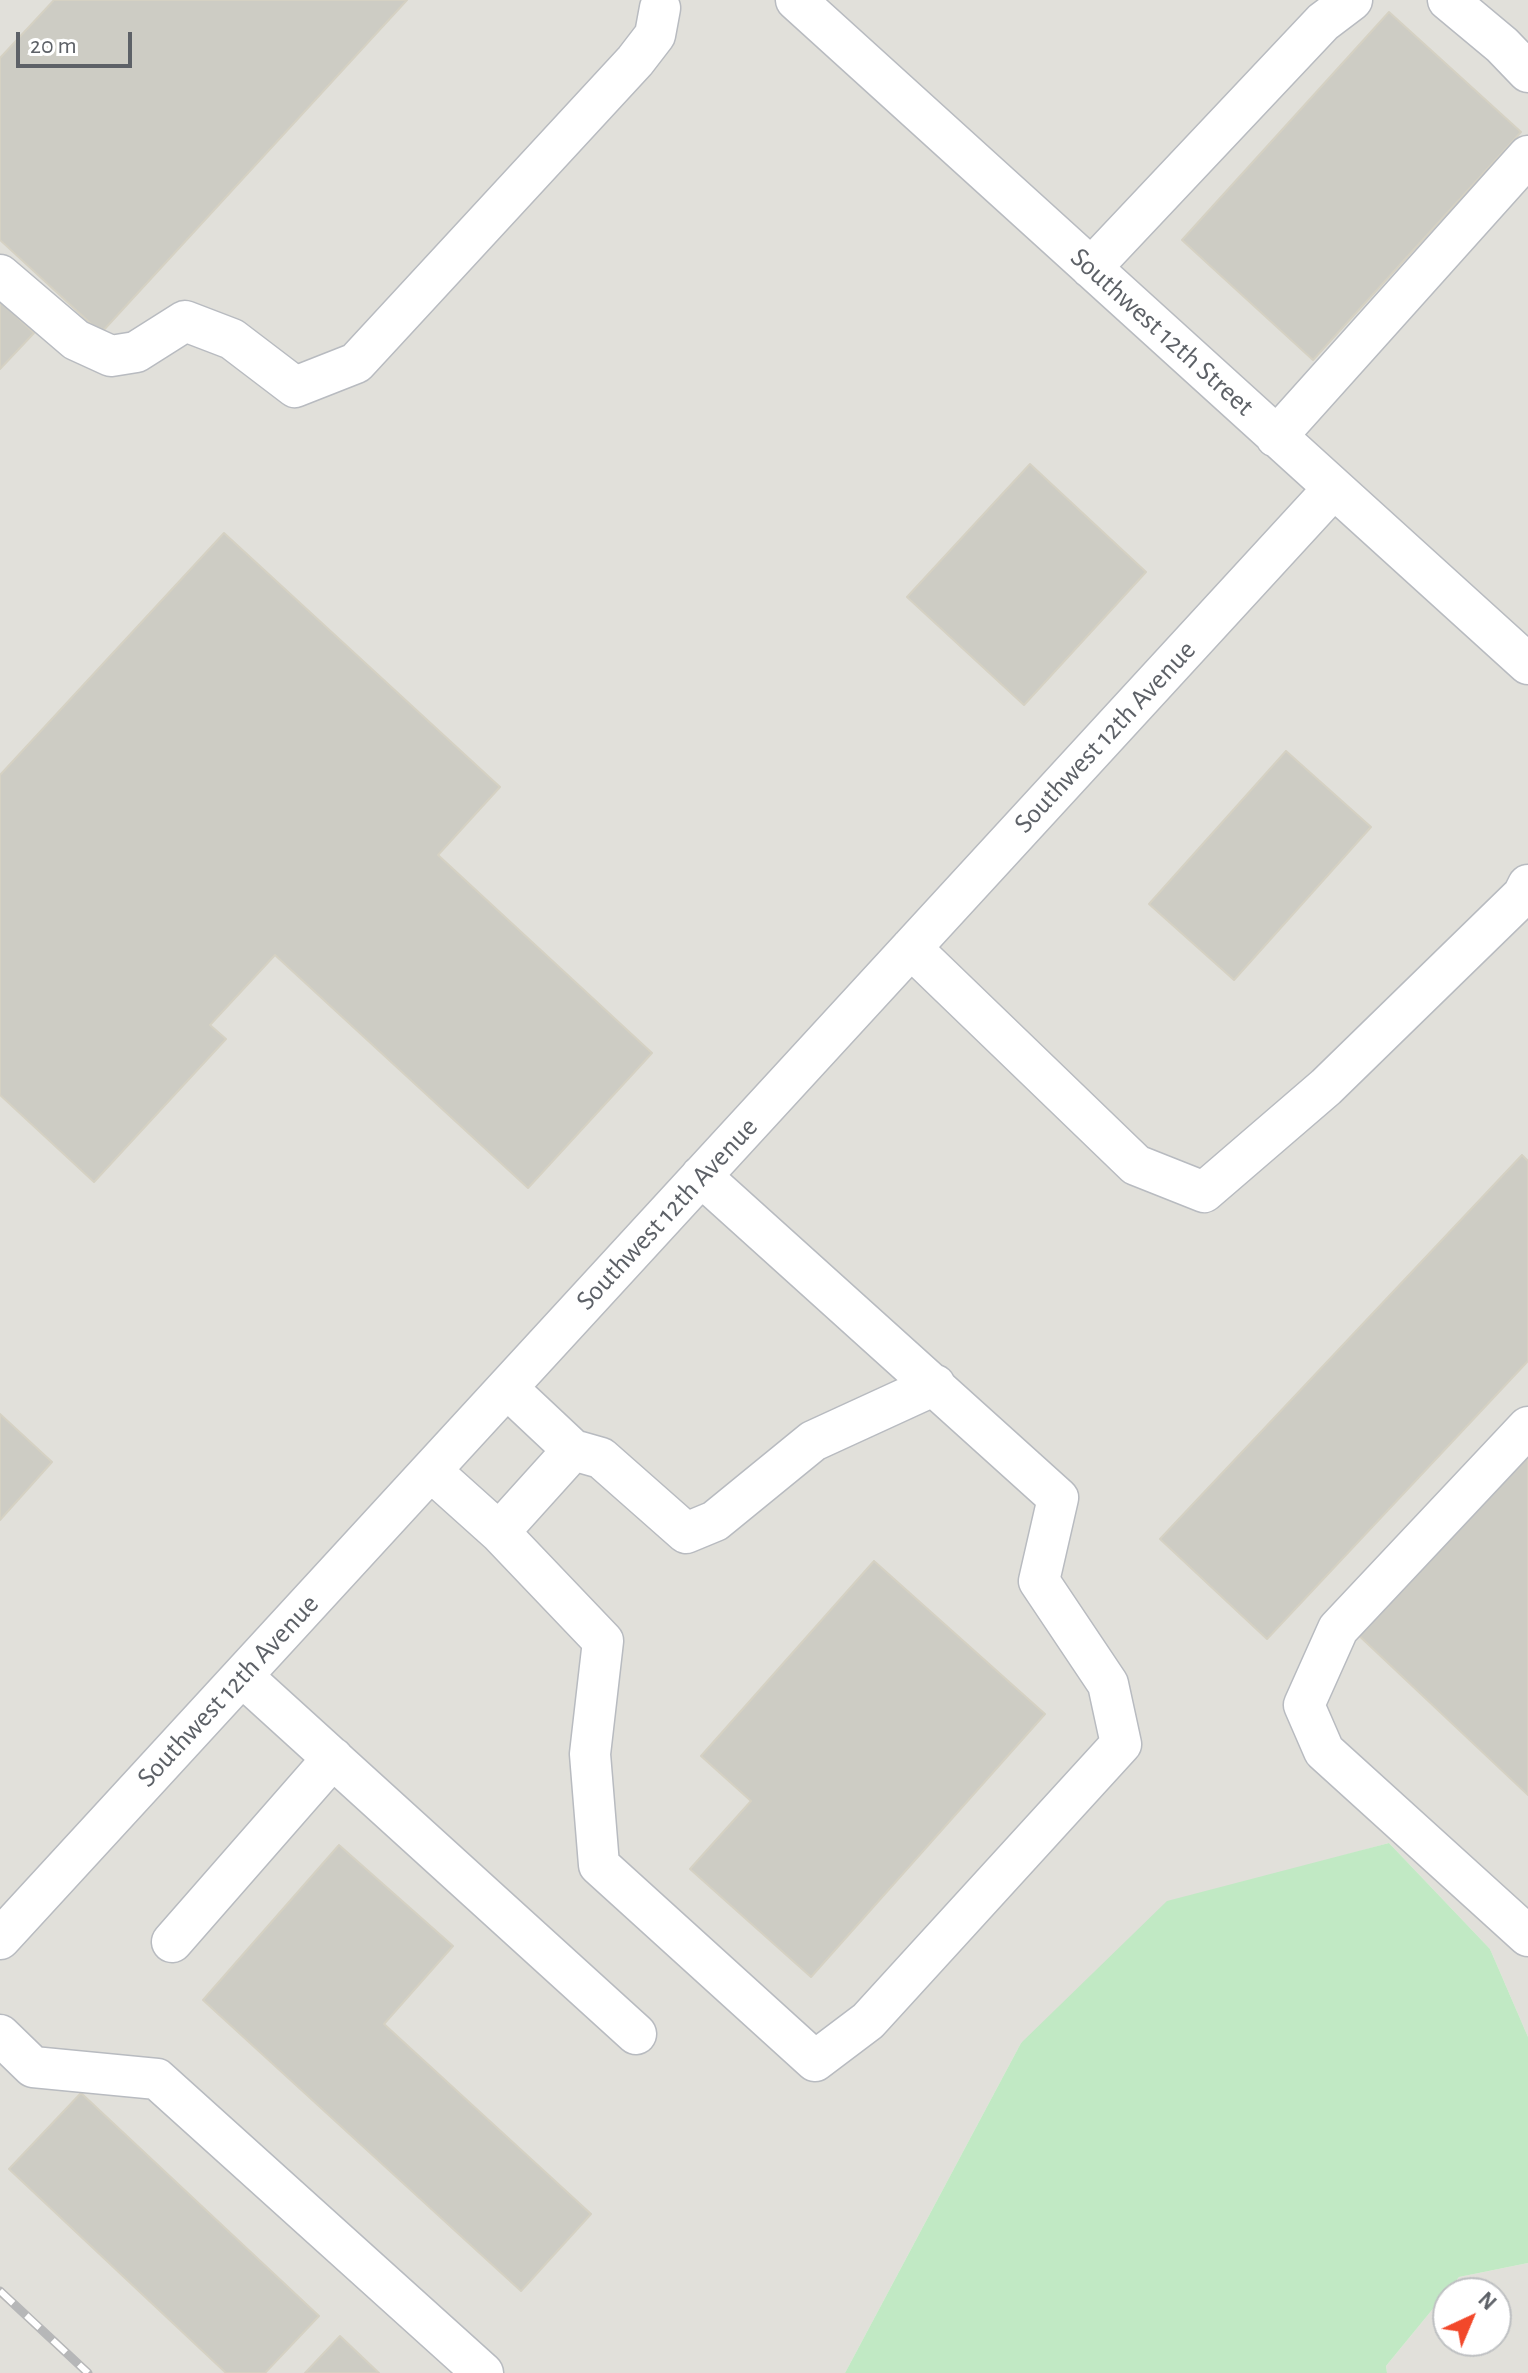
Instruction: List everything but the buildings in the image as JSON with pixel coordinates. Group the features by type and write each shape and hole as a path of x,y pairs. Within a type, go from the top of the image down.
{"street":[{"name":"Southwest 12th Street","path":"796,0 1528,664"},
{"path":"1091,268 1323,22 1352,0"},
{"path":"1448,0 1502,45 1528,72"},
{"path":"0,275 76,340 111,356 136,352 185,321 232,339 295,387 356,363 635,61 655,35 662,3"},
{"path":"1276,437 1528,156"},
{"name":"Southwest 12th Avenue","path":"0,1939 1333,489"},
{"path":"911,948 1136,1165 1204,1192 1326,1087 1523,895 1528,885"},
{"path":"431,1471 499,1532 603,1641 590,1754 599,1865 815,2061 868,2021 1121,1744 1108,1684 1039,1581 1058,1498 701,1176"},
{"path":"507,1388 573,1450 601,1458 686,1533 715,1521 813,1441 935,1385"},
{"path":"1528,1427 1338,1629 1304,1705 1324,1751 1528,1936"},
{"path":"499,1532 573,1450"},
{"path":"242,1676 636,2034"},
{"path":"172,1942 333,1758"},
{"path":"0,2035 33,2067 157,2079 483,2373"}],"shaded area":[{"path":"0,0 1528,0 1528,2037 1490,1949 1389,1843 1298,1868 1021,2043 845,2373 0,2373"},
{"path":"1528,2263 1528,2373 1387,2373 1386,2366 1432,2310 1432,2357 1512,2357 1512,2277 1459,2277"}],"green space":[{"path":"1389,1843 1490,1949 1528,2037 1528,2263 1459,2277 1432,2277 1432,2310 1386,2366 1387,2373 845,2373 1021,2043 1167,1901"}],"railway":[{"path":"0,2291 88,2373"}]}
